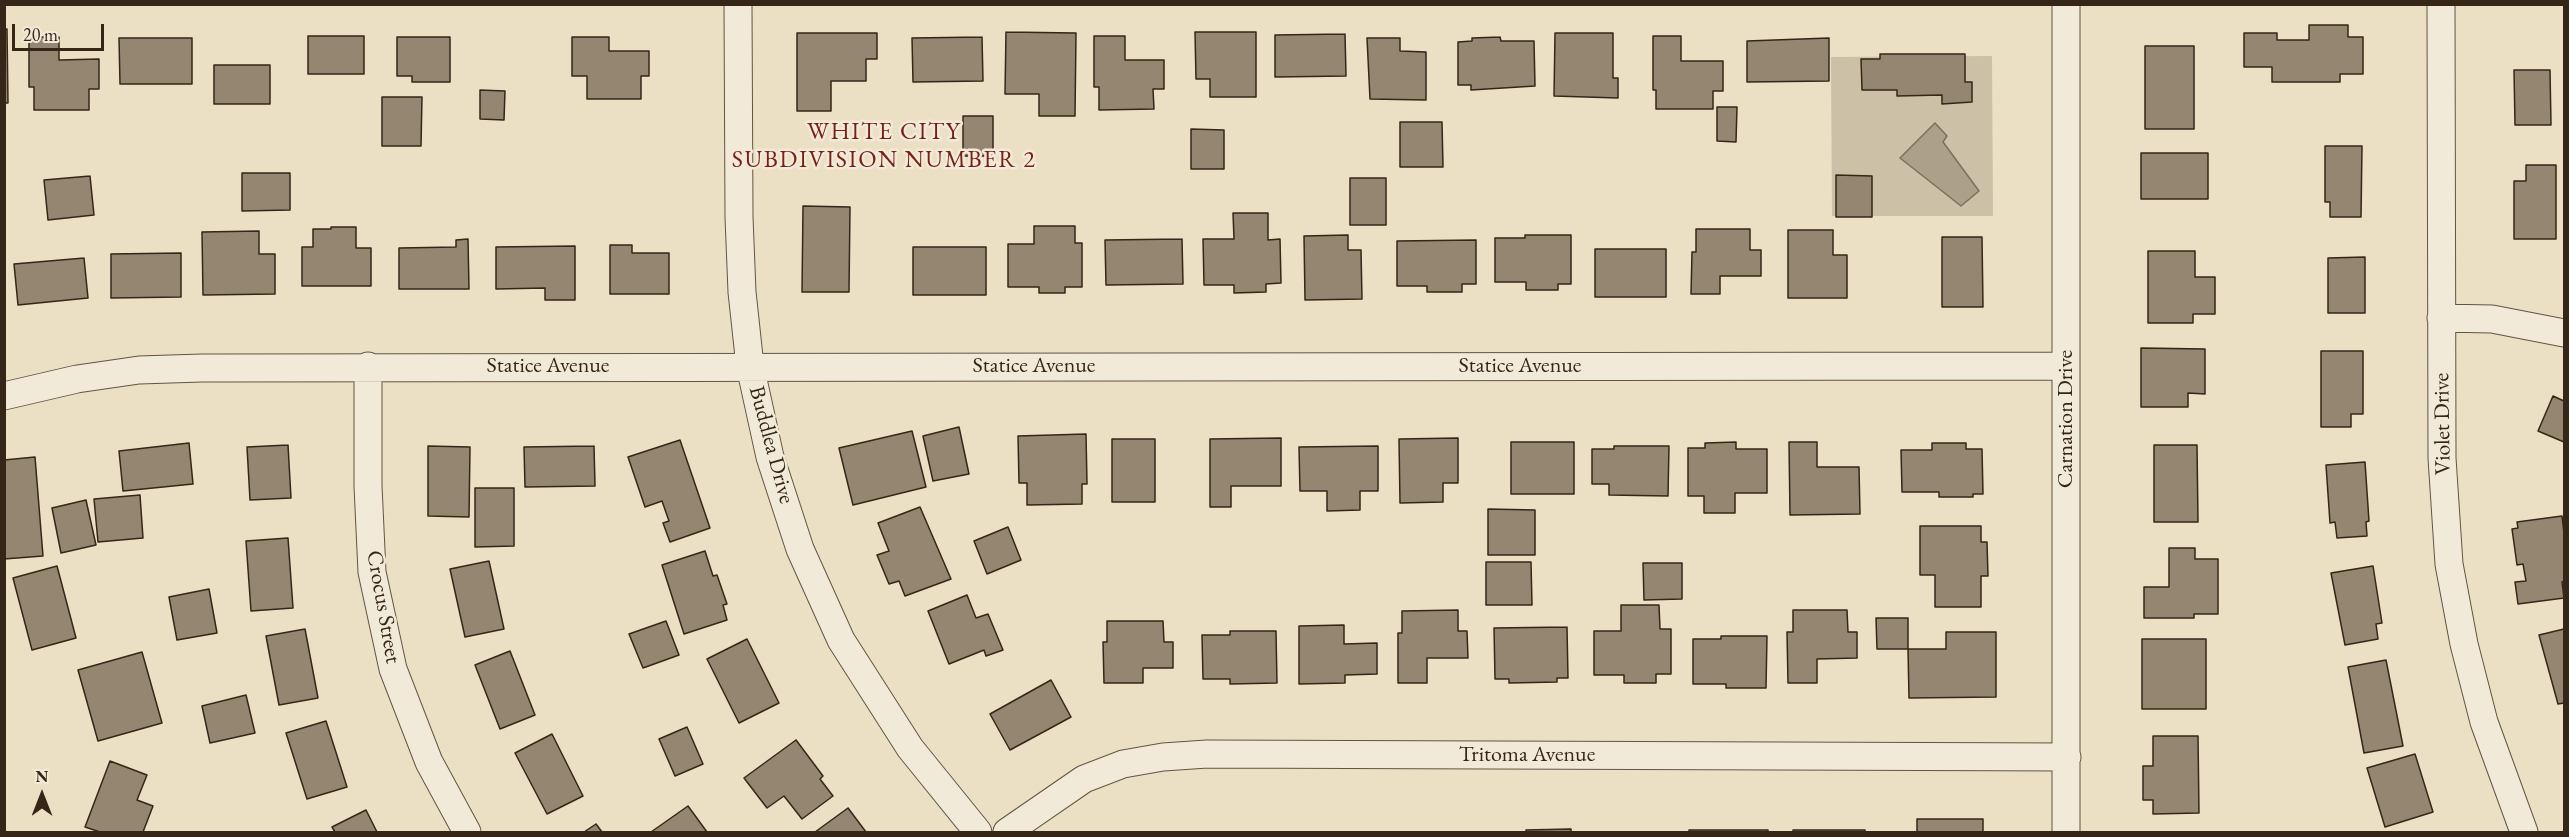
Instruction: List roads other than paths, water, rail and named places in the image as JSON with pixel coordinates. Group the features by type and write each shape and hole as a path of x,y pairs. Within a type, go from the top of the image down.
{"street":[{"name":"Buddlea Drive","path":"738,4 739,217 742,291 750,366 770,457 797,539 841,640 910,748 978,832"},
{"name":"Carnation Drive","path":"2066,4 2066,832"},
{"name":"Violet Drive","path":"2441,4 2442,458 2450,564 2464,644 2484,722 2524,832"},
{"path":"2440,318 2492,319 2565,333"},
{"name":"Statice Avenue","path":"4,396 77,379 139,370 368,366 2066,366"},
{"name":"Crocus Street","path":"368,366 368,486 372,572 393,669 429,762 467,832"},
{"name":"Tritoma Avenue","path":"1007,832 1084,779 1123,764 1163,757 1207,754 2067,757"}],"district":[{"name":"WHITE CITY SUBDIVISION NUMBER 2","path":"884,146"}]}
